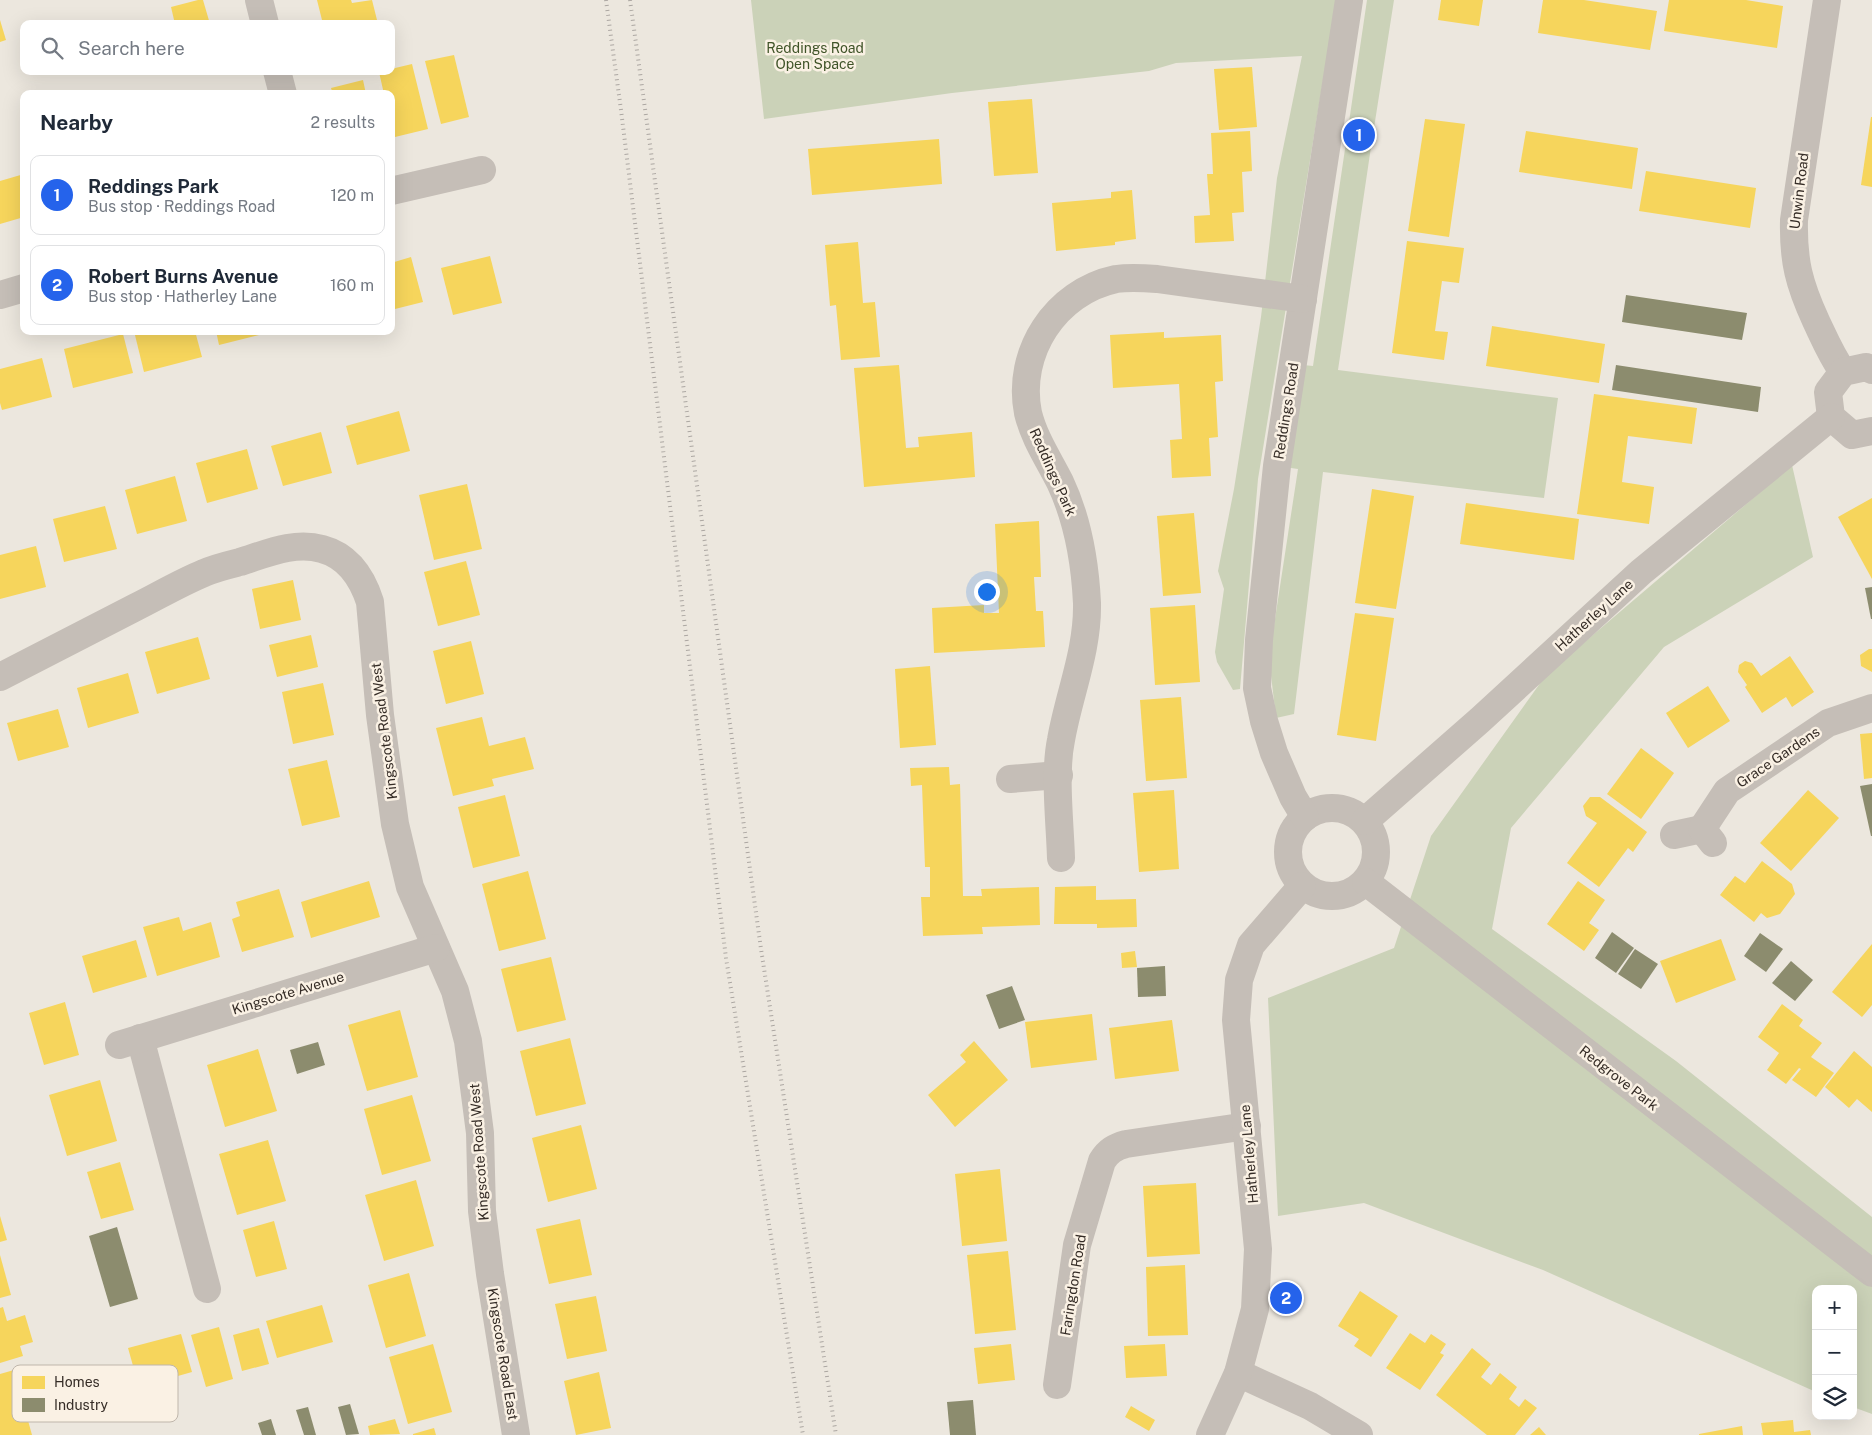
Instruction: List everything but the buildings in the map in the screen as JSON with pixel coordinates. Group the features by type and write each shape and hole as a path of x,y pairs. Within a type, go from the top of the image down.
{"street":[{"path":"259,0 264,20"},
{"name":"Reddings Road","path":"1305,817 1293,798 1274,753 1266,728 1257,688 1259,640 1277,466 1349,0"},
{"name":"Unwin Road","path":"1827,0 1794,220 1794,244 1796,268 1808,306 1830,353 1843,372"},
{"path":"278,75 282,90"},
{"path":"395,190 482,170"},
{"name":"Reddings Park","path":"1061,858 1058,775 1060,742 1079,668 1084,638 1087,608 1086,578 1081,544 1072,512 1061,483 1035,433 1028,414 1027,373 1032,353 1050,320 1068,302 1097,285 1116,279 1137,277 1157,279 1303,299"},
{"path":"0,295 20,289"},
{"path":"1872,370 1866,367 1843,372 1828,392 1831,417 1852,435 1872,431"},
{"name":"Hatherley Lane","path":"1365,821 1480,720 1641,572 1831,417"},
{"name":"Kingscote Road West","path":"0,677 205,572 294,547 308,546 336,554 358,574 366,587 370,602 380,715 395,824 410,887 455,991 468,1041 479,1124 482,1211 490,1274"},
{"name":"Grace Gardens","path":"1674,835 1708,836 1727,791 1828,723 1872,708"},
{"path":"1010,779 1058,775"},
{"path":"1325,808 1332,808 1346,810 1365,821 1376,840 1376,862 1366,882 1347,895 1323,897 1302,886 1291,870 1287,851 1292,832 1305,817 1325,808"},
{"name":"Redgrove Park","path":"1366,882 1872,1273"},
{"name":"Hatherley Lane","path":"1210,1435 1238,1373 1255,1309 1258,1249 1236,1020 1239,980 1251,945 1302,886"},
{"name":"Kingscote Avenue","path":"207,1288 130,1041 436,948"},
{"name":"Faringdon Road","path":"1057,1385 1077,1245 1102,1161 1107,1153 1116,1147 1126,1144 1247,1126"},
{"name":"Kingscote Road East","path":"490,1274 516,1435"},
{"path":"1238,1373 1310,1406 1359,1435"}],"green space":[{"name":"Reddings Road Open Space","path":"751,0 1349,0 1327,56 1258,479 1240,689 1233,690 1217,662 1215,652 1224,589 1218,571 1234,489 1261,317 1277,178 1302,56 1176,63 1149,71 952,93 764,119"},
{"path":"1367,0 1394,0 1338,370 1558,398 1544,498 1323,472 1294,714 1276,718 1269,658 1298,469 1277,466 1293,364 1313,366"},
{"path":"1792,465 1813,557 1664,647 1511,828 1492,929 1676,1061 1872,1217 1872,1414 1857,1408 1857,1285 1812,1285 1812,1390 1543,1270 1364,1203 1278,1216 1268,998 1394,948 1431,836 1546,675"}],"railway":[{"path":"606,0 726,958 803,1435"},
{"path":"630,0 761,949 836,1435"}],"place":[{"name":"Reddings Park","path":"1359,135"},
{"name":"Robert Burns Avenue","path":"1286,1298"}]}
